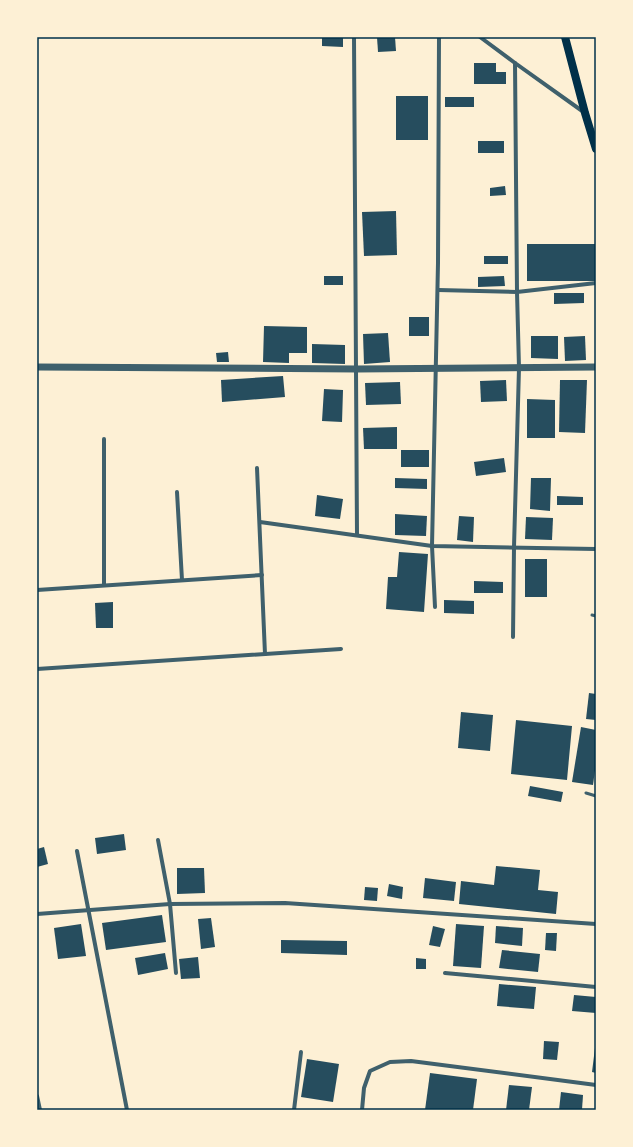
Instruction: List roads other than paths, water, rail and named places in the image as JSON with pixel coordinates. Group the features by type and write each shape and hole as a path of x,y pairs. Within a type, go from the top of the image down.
{"main road":[{"path":"565,37 585,114 596,149"}],"street":[{"path":"354,37 357,535"},
{"path":"435,607 432,546 437,368 439,37"},
{"path":"480,37 585,114"},
{"path":"513,637 519,368 515,63"},
{"path":"438,290 517,292 596,283"},
{"path":"37,367 357,369 596,367"},
{"path":"104,439 104,585"},
{"path":"257,468 266,654"},
{"path":"177,492 182,580"},
{"path":"260,522 432,546 596,549"},
{"path":"37,590 262,575"},
{"path":"37,669 341,649"},
{"path":"158,840 170,904 176,973"},
{"path":"77,851 127,1110"},
{"path":"37,914 170,904 285,903 596,924"},
{"path":"445,973 596,987"},
{"path":"294,1110 301,1052"},
{"path":"362,1110 364,1088 370,1071 390,1062 411,1061 596,1085"},
{"path":"37,1096 40,1110"}],"lane":[{"path":"592,615 596,616"},
{"path":"586,794 596,796"}]}
